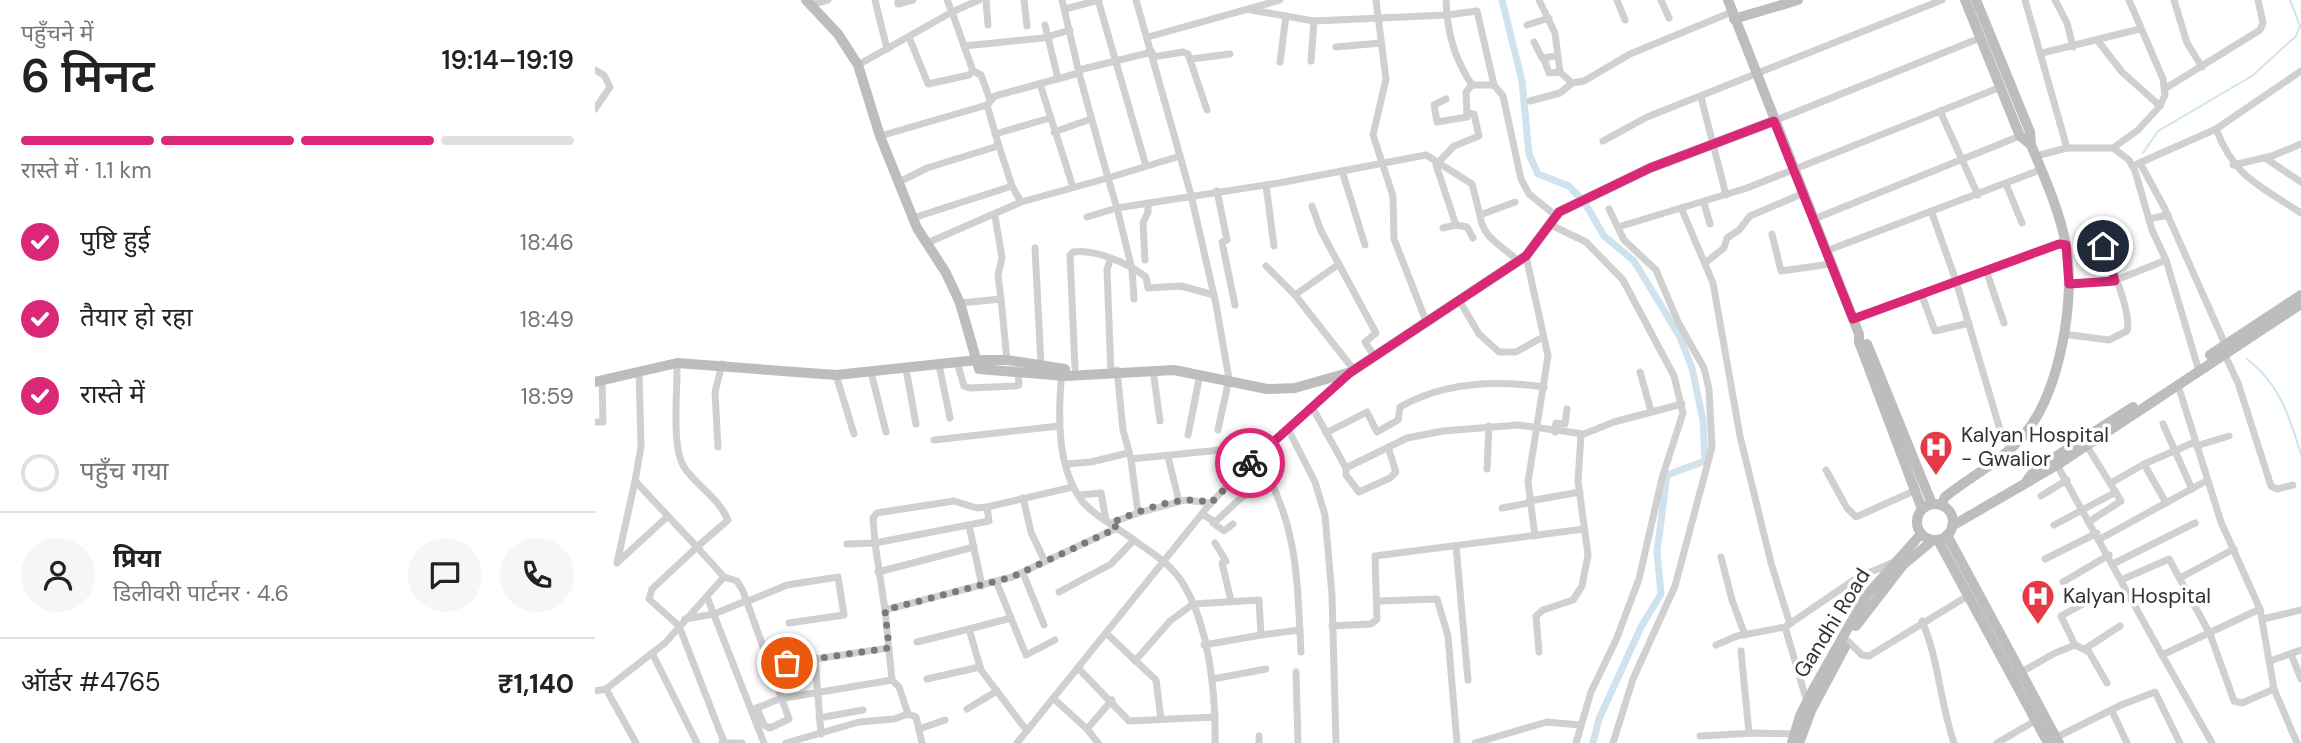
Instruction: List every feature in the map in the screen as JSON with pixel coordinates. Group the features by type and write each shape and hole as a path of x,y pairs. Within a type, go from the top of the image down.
{"street":[{"path":"875,0 887,49"},
{"path":"898,0 898,4 913,0"},
{"path":"947,0 973,71"},
{"path":"858,65 952,12 979,0"},
{"path":"986,0 988,25"},
{"path":"1024,0 1027,26"},
{"path":"1062,0 1132,268 1134,299"},
{"path":"1065,9 1098,0 1146,166"},
{"path":"1136,0 1191,195 1215,295 1229,379 1218,430"},
{"path":"1148,37 1280,0"},
{"path":"1376,0 1386,79 1373,135 1393,196 1397,248 1426,321"},
{"path":"1446,0 1457,63 1472,85"},
{"path":"1539,0 1556,40 1560,72 1572,83"},
{"path":"1617,0 1625,20"},
{"path":"1661,0 1669,18"},
{"path":"1728,0 1859,334 1859,342 1916,490 1932,506 1952,516 1942,535 1966,597 2016,675 2035,721 2054,741"},
{"path":"1530,101 1560,93 1572,83 1584,81 1630,54 1733,15 1798,0"},
{"path":"1603,141 1647,117 1942,0"},
{"path":"1965,0 2021,135 2031,145"},
{"path":"1942,535 1921,534 1917,524 1932,506 2012,448 2035,419 2058,360 2069,284 2066,245 2031,145 2030,132 1976,0"},
{"path":"2025,0 2067,148"},
{"path":"2055,0 2067,23 2073,47"},
{"path":"2129,0 2166,88"},
{"path":"2174,0 2187,43 2201,67"},
{"path":"2113,148 2138,130 2160,106 2166,88 2260,30 2263,23 2258,0"},
{"path":"809,3 825,1"},
{"path":"809,3 838,34 858,65 880,136 913,218 946,273 960,303 978,365"},
{"path":"1251,10 1314,21 1377,21 1476,11 1494,85 1503,96 1521,179 1529,194 1586,242 1623,281 1674,376 1682,404 1680,430 1662,478 1639,579 1580,725 1576,743"},
{"path":"1280,62 1286,16"},
{"path":"1527,25 1549,19"},
{"path":"1311,61 1314,21"},
{"path":"1045,25 1058,79"},
{"path":"2042,53 2140,29"},
{"path":"964,46 1048,37 1070,30"},
{"path":"909,37 928,84 973,71 981,75 997,143 1012,186 1021,202"},
{"path":"1017,743 1211,503 1257,456 1353,371 1522,259 1554,217 1596,193 1980,38"},
{"path":"2098,41 2122,72 2160,106"},
{"path":"1336,47 1381,43"},
{"path":"1534,43 1538,55 1545,59 1557,57"},
{"path":"880,136 989,102 995,96 1116,61 1183,52 1191,59 1206,110"},
{"path":"1191,59 1230,54"},
{"path":"1545,59 1549,73 1560,72"},
{"path":"595,70 604,75 610,87 595,109"},
{"path":"2136,164 2216,129 2301,71"},
{"path":"1040,84 1073,187"},
{"path":"1468,113 1466,92 1472,85 1494,85"},
{"path":"1618,227 1726,195 2001,87"},
{"path":"1701,97 1726,195"},
{"path":"1446,99 1434,105 1437,122 1461,120 1468,113"},
{"path":"1940,111 1978,195"},
{"path":"1456,225 1436,170 1437,162 1457,144 1478,138 1476,117 1468,113"},
{"path":"995,134 1050,118"},
{"path":"1054,132 1091,119"},
{"path":"2216,129 2233,165 2301,213"},
{"path":"1814,219 2021,135"},
{"path":"899,182 997,143"},
{"path":"2233,165 2265,158 2301,144"},
{"path":"2036,156 2067,148 2113,148 2136,164 2168,215 2238,383 2271,486 2277,489 2293,485"},
{"path":"1087,217 1117,208 1266,185 1426,155 1474,187 1485,234 1522,259 1548,356 1528,482 1535,536"},
{"path":"927,243 995,216 1021,202 1180,156"},
{"path":"2265,158 2301,182"},
{"path":"2136,164 2149,219 2166,260 2198,368"},
{"path":"1826,251 1932,214 2041,170"},
{"path":"1342,171 1365,245"},
{"path":"2006,184 2022,223"},
{"path":"1266,185 1274,246"},
{"path":"913,218 1012,186"},
{"path":"1217,191 1227,240 1222,242 1235,305"},
{"path":"1705,263 1724,248 1727,238 1739,230 1750,216 1804,193"},
{"path":"1480,215 1515,202"},
{"path":"1145,260 1143,223 1148,212 1148,203"},
{"path":"1704,203 1710,224"},
{"path":"1312,206 1376,334 1365,342 1375,357"},
{"path":"1609,209 1627,242 1656,270 1678,322 1704,368 1713,427 1712,447 1675,586 1633,679 1613,743"},
{"path":"1682,210 1705,263 1720,313 1740,436 1807,702"},
{"path":"1932,214 1956,281 2001,433 2012,448"},
{"path":"2149,219 2168,215"},
{"path":"995,216 1002,258 998,275 1007,360"},
{"path":"1443,228 1456,225 1467,227 1473,238"},
{"path":"2063,334 2109,341 2127,331 2129,318 2115,281 2100,226"},
{"path":"1772,234 1781,271 1831,264"},
{"path":"1853,319 2059,244 2066,245"},
{"path":"1035,248 1041,365"},
{"path":"1075,368 1070,256 1077,251 1094,252 1132,268 1146,276 1148,288 1181,286 1215,295"},
{"path":"1110,260 1107,270 1116,371 1137,513"},
{"path":"2069,284 2115,281 2166,260"},
{"path":"1295,296 1339,264"},
{"path":"1266,266 1295,296 1353,371"},
{"path":"1986,270 2004,323"},
{"path":"1920,293 1935,331 1969,323"},
{"path":"1716,645 1745,635 1788,626 1857,578 1900,563 2027,480 2087,446 2178,385 2223,348 2301,295"},
{"path":"960,303 1001,299"},
{"path":"1459,300 1479,334 1499,352 1516,352 1543,337"},
{"path":"2223,348 2301,304"},
{"path":"1859,334 1866,341 1932,506"},
{"path":"978,365 1007,360 1041,365 1062,372 1075,368 1116,371"},
{"path":"595,422 603,422 599,382 677,363 722,364 836,375 957,362 1018,370 1062,372 1153,369 1229,379 1267,389 1295,388 1353,371"},
{"path":"957,362 964,386 970,388 1019,385 1018,370"},
{"path":"677,363 678,452 684,468 719,505 728,520 652,589 649,595 679,626 723,743 742,743"},
{"path":"718,447 715,392 722,364"},
{"path":"939,365 950,418"},
{"path":"2027,480 2035,470 2198,368"},
{"path":"906,369 916,424"},
{"path":"1153,369 1160,421"},
{"path":"639,371 641,447 617,563 668,516"},
{"path":"870,372 886,432"},
{"path":"1062,372 1059,426 1073,487 1084,503 1164,562 1181,580 1193,604 1213,679 1215,743"},
{"path":"1640,372 1651,411"},
{"path":"1188,435 1200,374"},
{"path":"836,375 854,434"},
{"path":"1326,433 1367,412 1377,432 1398,420 1400,407 1422,395 1440,390 1506,382 1544,387"},
{"path":"2178,385 2206,481 2260,609 2274,689 2297,739"},
{"path":"1346,468 1407,438 1443,430 1518,425 1581,435 1651,411 1682,404"},
{"path":"1312,407 1346,468 1346,475 1359,492 1390,478 1395,472 1395,463 1388,447"},
{"path":"1555,432 1556,423 1565,424 1567,409"},
{"path":"2163,424 2192,489"},
{"path":"934,440 1059,426"},
{"path":"1487,469 1489,426"},
{"path":"1287,429 1315,482 1325,515 1336,743"},
{"path":"1539,652 1536,616 1543,610 1573,600 1582,586 1588,555 1580,492 1581,435"},
{"path":"2111,484 2144,464 2174,451 2229,436"},
{"path":"2087,446 2120,503 2090,521"},
{"path":"1066,464 1130,456 1168,457 1230,449 1257,456 1276,487 1289,522 1296,564 1301,652"},
{"path":"1168,457 1179,501"},
{"path":"2144,464 2166,503"},
{"path":"2057,465 2212,743"},
{"path":"1826,470 1847,508 1856,517 1916,490"},
{"path":"2041,496 2067,480"},
{"path":"635,481 724,577 737,581 789,719 770,728 764,724 707,597"},
{"path":"2045,559 2098,536 2206,481"},
{"path":"922,743 916,718 908,714 899,687 892,680 873,518 877,513 954,501 977,508 987,507 1073,487"},
{"path":"1213,523 1242,497 1252,492"},
{"path":"1502,508 1580,492"},
{"path":"2054,526 2116,492"},
{"path":"1079,495 1101,494 1111,524"},
{"path":"1023,498 1031,532 1045,562"},
{"path":"885,610 1023,573 1111,524 1137,513 1179,501 1201,500 1211,503"},
{"path":"847,544 875,543 989,521 987,507"},
{"path":"1202,514 1223,531 1233,524"},
{"path":"2113,564 2195,523"},
{"path":"969,525 982,586"},
{"path":"1332,625 1374,622 1379,614 1375,556 1584,529"},
{"name":"Gandhi Road","path":"1795,740 1807,702 1866,596 1900,563 1921,534"},
{"path":"1942,535 2054,741"},
{"path":"1059,592 1111,564 1134,540"},
{"path":"1215,543 1226,561 1222,563 1231,601"},
{"path":"1456,546 1468,680"},
{"path":"878,572 974,547"},
{"path":"2180,578 2234,549"},
{"path":"2063,582 2109,555"},
{"path":"1721,557 1732,600 1745,635"},
{"path":"2122,580 2165,558 2171,561 2210,634 2237,704 2274,689"},
{"path":"1700,736 1749,733 1795,740 1859,621 1900,563"},
{"path":"1023,573 1044,625"},
{"path":"595,691 606,689 652,653 724,577"},
{"path":"685,619 714,614 787,585 838,578 844,615 789,623"},
{"path":"996,582 1026,655 1055,640"},
{"path":"2103,593 2061,616 2075,645 2085,649 2107,683"},
{"path":"1848,641 1862,655 1869,656 1922,621 1966,597"},
{"path":"1379,601 1437,598 1448,636 1457,743"},
{"path":"1135,661 1170,621 1193,604 1259,600 1261,635"},
{"path":"2162,655 2260,609"},
{"path":"2263,619 2301,610"},
{"path":"917,642 1011,618"},
{"path":"1922,621 1937,667 1944,713 1954,743"},
{"path":"2085,649 2120,626"},
{"path":"969,629 980,667 1027,731"},
{"path":"1204,645 1300,630"},
{"path":"1106,634 1156,680 1161,719"},
{"path":"2016,675 2075,645"},
{"path":"772,671 787,663 889,648"},
{"path":"2270,661 2301,650"},
{"path":"1741,651 1749,733"},
{"path":"652,653 697,743"},
{"path":"2291,654 2301,679"},
{"path":"815,658 821,734"},
{"path":"927,679 980,667"},
{"path":"1078,668 1112,700 1129,721 1216,717"},
{"path":"1213,679 1266,669"},
{"path":"1296,672 1298,743"},
{"path":"755,709 817,691 892,680"},
{"path":"606,689 636,743"},
{"path":"967,709 997,691"},
{"path":"2054,741 2155,692 2180,743"},
{"path":"1053,698 1087,729 1098,743"},
{"path":"1087,729 1112,700"},
{"path":"755,709 764,743"},
{"path":"819,718 863,710"},
{"path":"2112,711 2127,743"},
{"path":"786,743 859,722 894,719 908,714"},
{"path":"919,729 945,720"},
{"path":"1997,743 2035,721"},
{"path":"1475,743 1547,722 1580,725"}],"waterway":[{"path":"1502,0 1522,81 1529,154 1538,174 1569,186 1585,203 1604,236 1634,261 1680,337 1692,368 1703,420 1705,461 1667,475 1657,552 1661,594 1641,627 1599,719 1593,743"},
{"path":"2143,153 2158,131 2252,76 2296,36 2300,26 2290,0"},
{"path":"2247,359 2268,379 2282,402 2301,454"}],"way so far":[{"path":"787,663 889,648 885,610 959,593 1023,573 1117,528 1111,523 1137,513 1185,500 1211,503 1250,463"}],"place":[{"name":"Kalyan Hospital - Gwalior","path":"1936,477"},
{"name":"Kalyan Hospital","path":"2038,626"}],"route":[{"path":"1250,463 1351,372 1526,256 1559,212 1650,168 1774,121 1853,319 2059,244 2066,245 2069,284 2109,283 2115,281 2103,246"}]}
